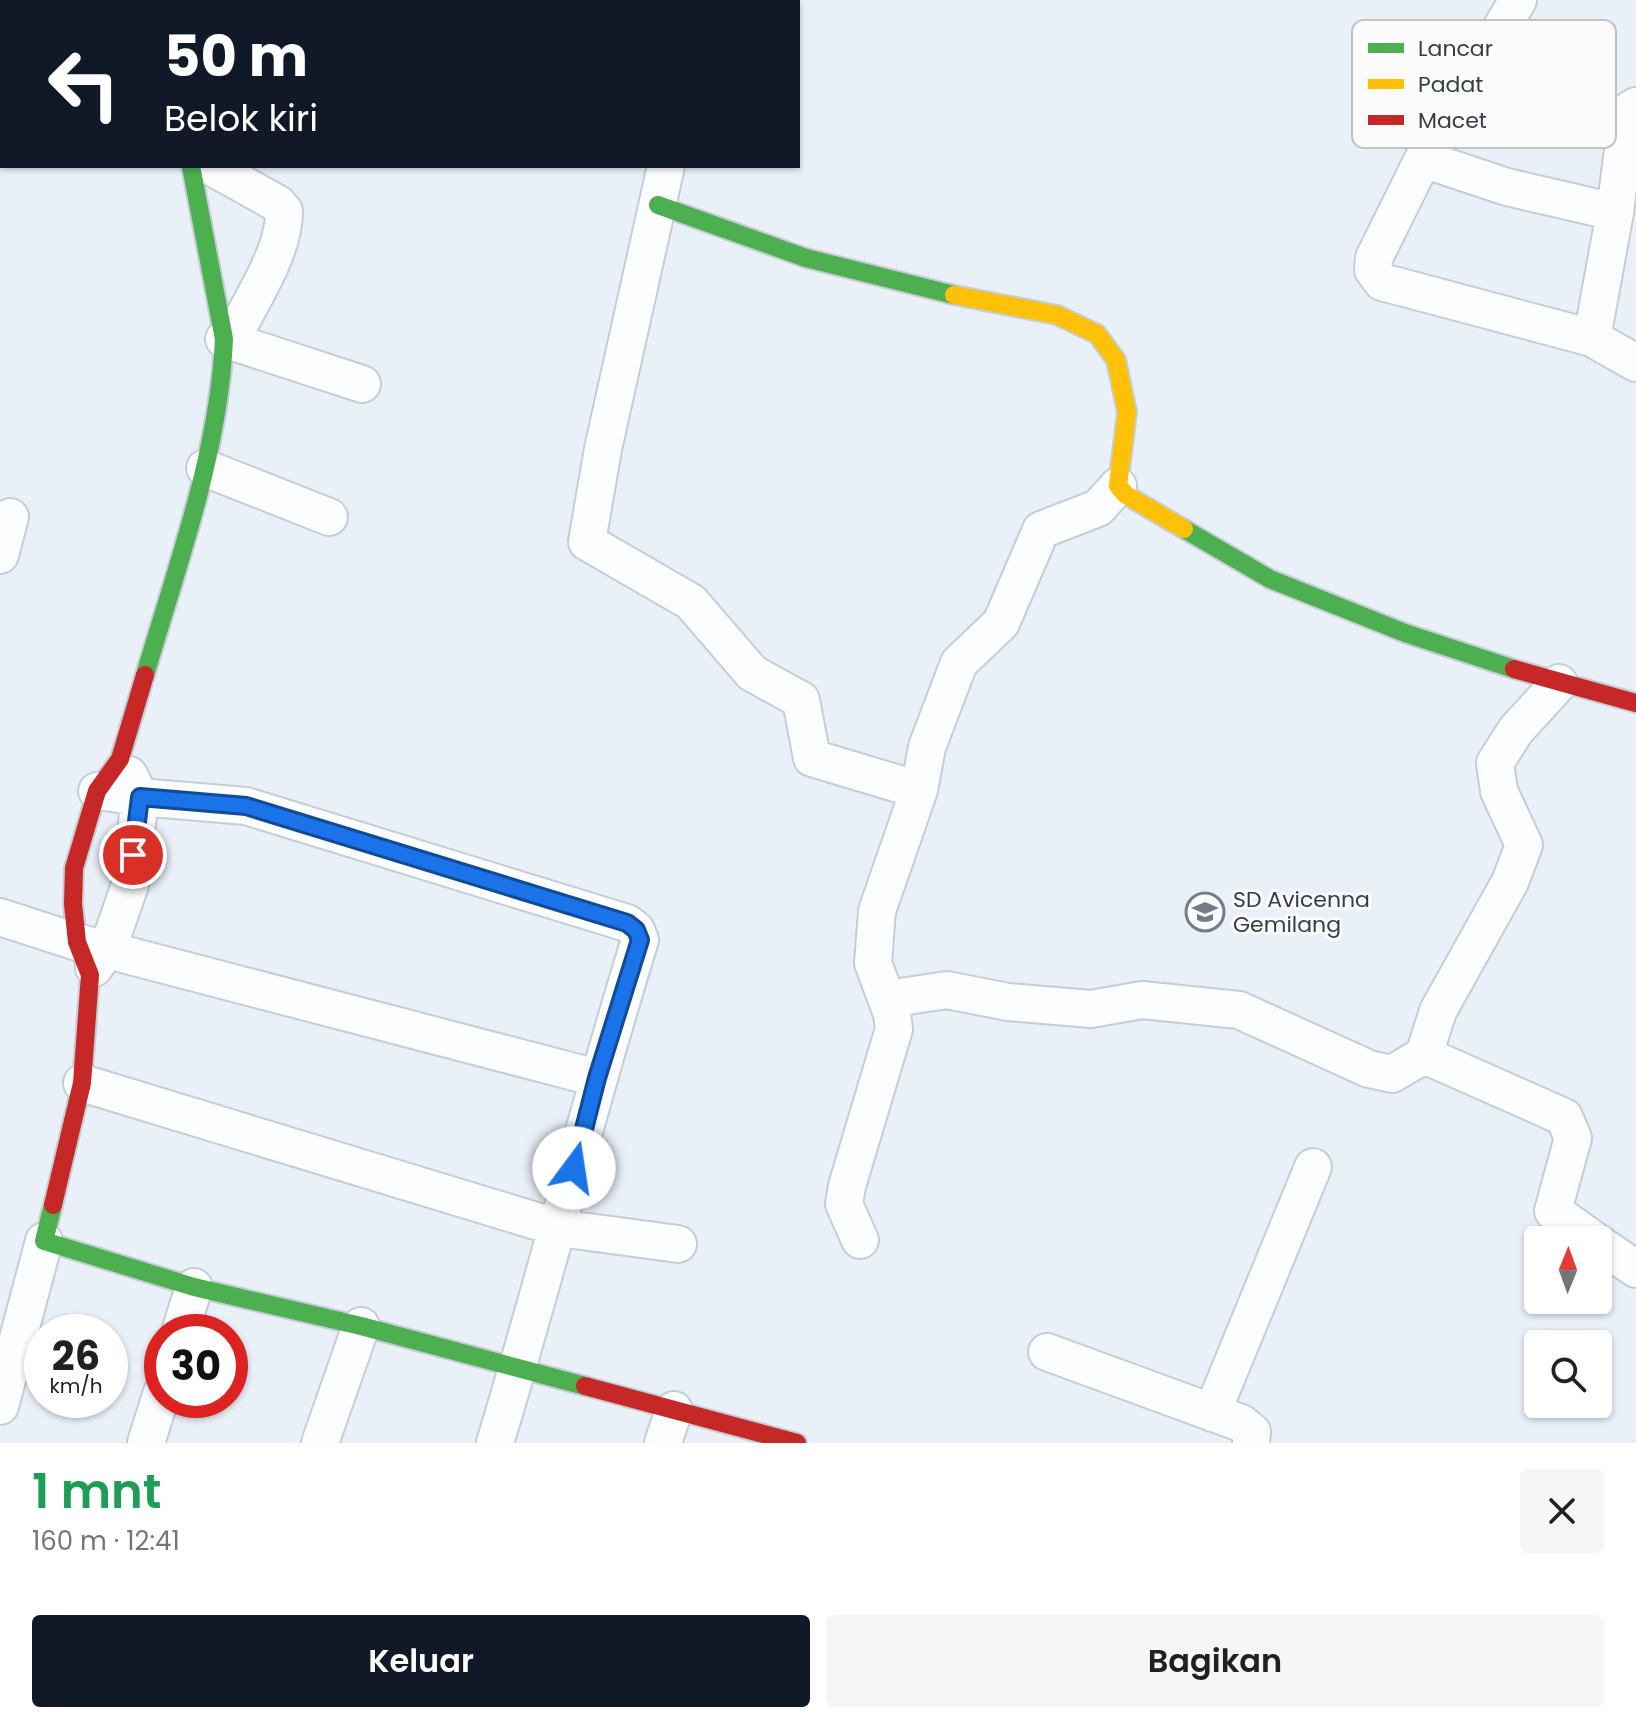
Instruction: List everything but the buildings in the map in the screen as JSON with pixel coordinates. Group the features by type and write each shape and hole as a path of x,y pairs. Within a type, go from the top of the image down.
{"street":[{"path":"1506,20 1518,0"},
{"path":"1592,338 1615,212 1628,111 1636,106"},
{"path":"1430,148 1374,258 1373,270 1382,282 1592,338 1636,363"},
{"path":"1423,159 1507,187 1615,212"},
{"path":"191,168 203,241 227,340"},
{"path":"0,1406 82,1083 91,955 73,904 74,868 97,791 120,759 205,468 227,340 268,268 281,233 284,211 278,204 214,168"},
{"path":"666,168 603,449 587,542 691,602 752,673 801,700 812,758 919,790"},
{"path":"658,205 806,258 927,290 1057,315 1097,334 1116,360 1127,412 1119,456 1118,486 1098,508 1041,530 1001,623 959,663 927,747 919,790 877,911 873,963 887,999 894,1029 844,1204 860,1240"},
{"path":"227,340 362,384"},
{"path":"205,468 329,517"},
{"path":"1118,486 1126,495 1270,579 1405,633 1559,683 1636,703"},
{"path":"0,555 10,517"},
{"path":"887,999 947,990 1008,1002 1091,1009 1142,1000 1239,1010 1369,1069 1392,1074 1424,1055 1438,1011 1510,882 1524,845 1499,791 1495,763 1516,730 1559,683"},
{"path":"91,955 130,885 140,797 120,759"},
{"path":"97,791 246,806 627,923 636,930 640,940 597,1078 559,1228 495,1443"},
{"path":"0,917 91,955 597,1078"},
{"path":"1424,1055 1564,1117 1573,1138 1553,1211 1574,1226"},
{"path":"82,1083 559,1228 678,1244"},
{"path":"1212,1413 1313,1167"},
{"path":"44,1241 194,1287 361,1326 518,1368 669,1427 797,1443"},
{"path":"1612,1252 1636,1269"},
{"path":"186,1314 194,1287"},
{"path":"320,1443 361,1326"},
{"path":"1047,1352 1241,1423 1252,1432 1251,1443"},
{"path":"146,1443 154,1418"}],"traffic: fast":[{"path":"145,675 205,467 214,424 224,339 191,168"},
{"path":"658,205 806,258 954,295"},
{"path":"1184,529 1270,579 1405,633 1514,669"},
{"path":"53,1205 44,1241 194,1287 361,1326 585,1386"}],"traffic: slow":[{"path":"954,295 1057,315 1097,334 1116,360 1127,412 1118,486 1126,495 1184,529"}],"traffic: jam":[{"path":"1514,669 1636,703"},
{"path":"53,1205 82,1083 90,975 77,942 73,904 74,868 97,791 120,759 145,675"},
{"path":"585,1386 797,1443"}],"place":[{"name":"SD Avicenna Gemilang","path":"1205,912"}],"route":[{"path":"133,855 140,797 246,806 627,923 636,930 640,940 597,1078 574,1168"}]}
